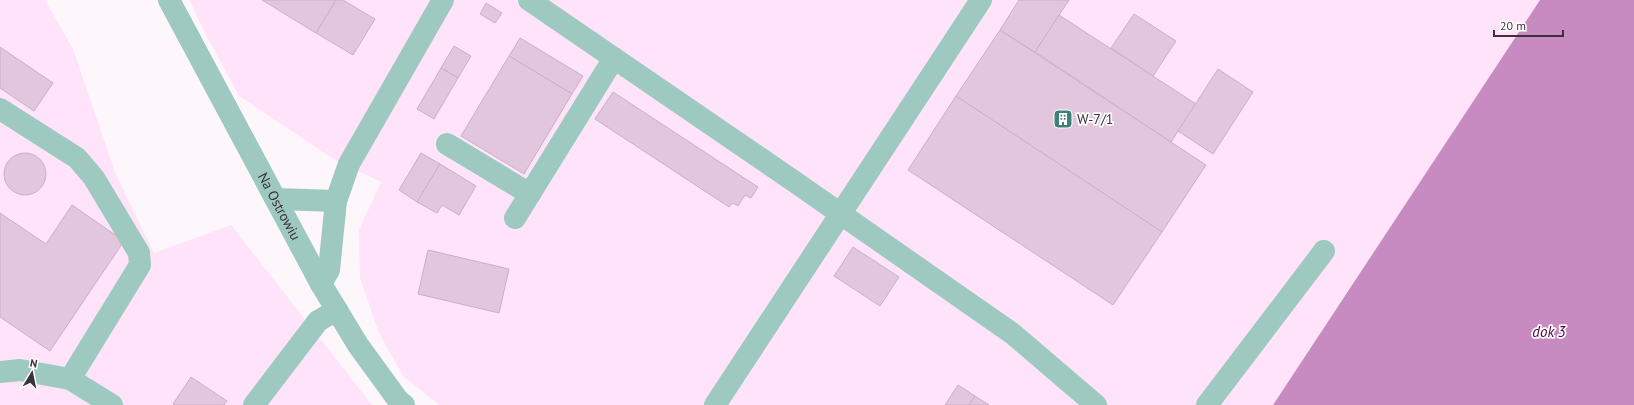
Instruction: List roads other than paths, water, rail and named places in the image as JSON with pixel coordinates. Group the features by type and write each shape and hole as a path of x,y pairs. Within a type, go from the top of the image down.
{"street":[{"name":"Na Ostrowiu","path":"168,0 321,284 358,346 398,400 404,405"},
{"path":"321,284 329,270 336,201 349,164 443,0"},
{"path":"529,0 1013,334 1096,405"},
{"path":"715,405 981,0"},
{"path":"515,218 614,58"},
{"path":"0,109 77,158 94,178 139,253 140,265 70,379"},
{"path":"447,144 530,194"},
{"path":"276,199 336,201"},
{"path":"1207,405 1324,251"},
{"path":"254,405 318,321 337,310"},
{"path":"0,372 20,370 70,379 112,405"}],"water":[{"name":"dok 3","path":"1540,0 1634,0 1634,405 1273,405"}],"place":[{"name":"W-7/1","path":"1063,119"}]}
